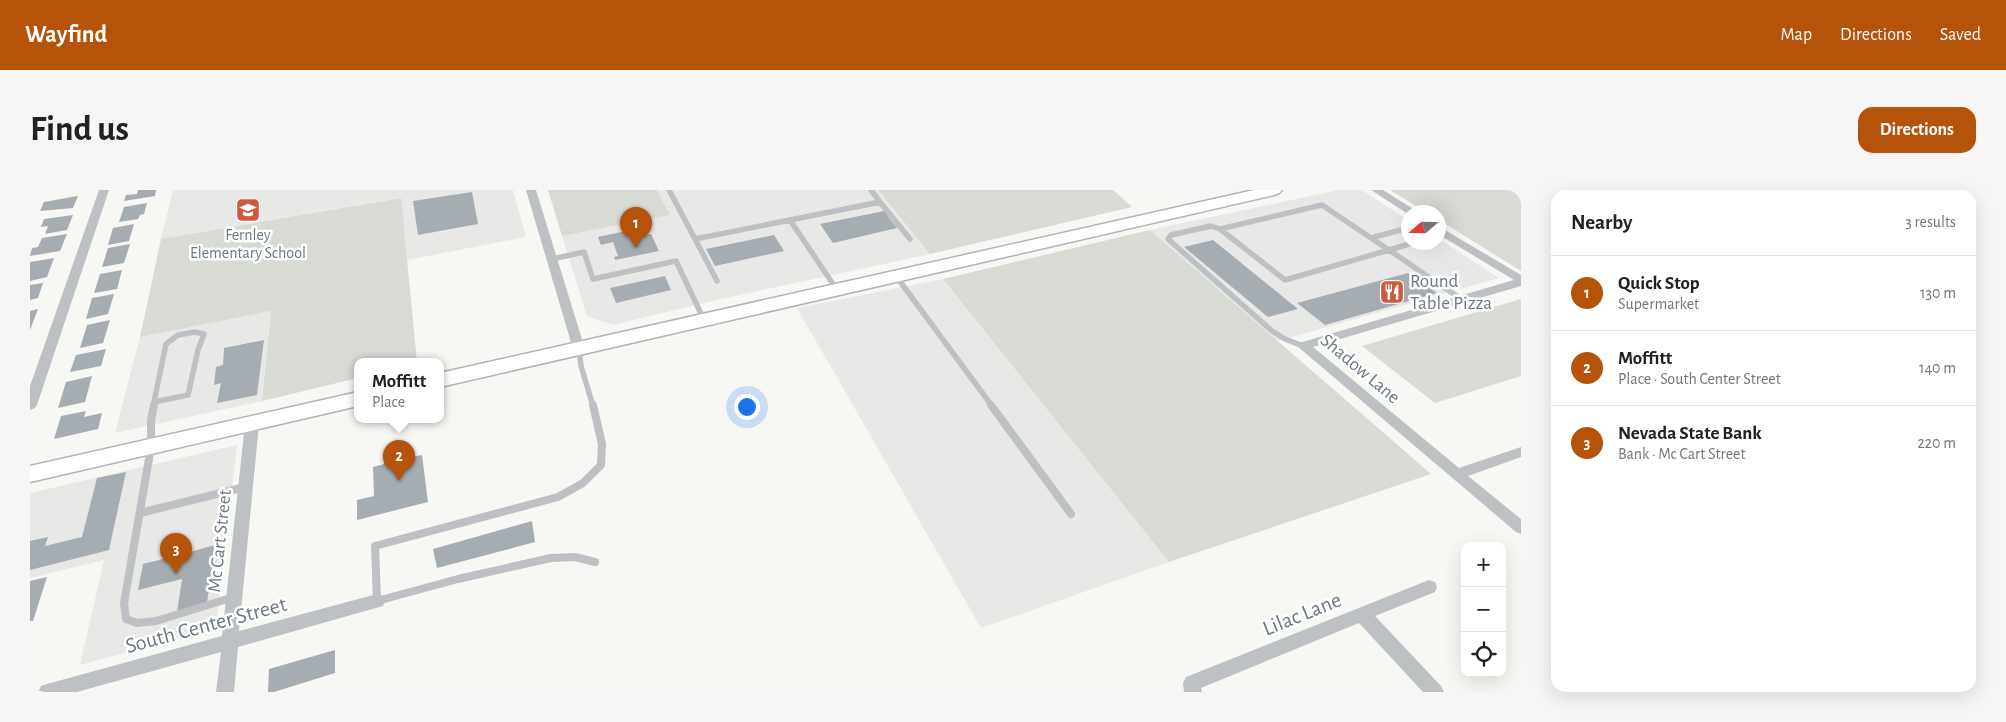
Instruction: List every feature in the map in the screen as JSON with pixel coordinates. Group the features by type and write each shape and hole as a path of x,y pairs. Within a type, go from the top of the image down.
{"main road":[{"path":"444,379 1274,190"},
{"path":"30,474 354,400"}],"street":[{"path":"30,405 104,190"},
{"path":"531,190 579,349"},
{"path":"1376,190 1401,205"},
{"name":"Shadow Lane","path":"1446,236 1521,281"},
{"name":"Shadow Lane","path":"1303,346 1521,281"},
{"name":"Shadow Lane","path":"1303,346 1521,528"},
{"name":"Mc Cart Street","path":"225,692 252,424"},
{"path":"1458,474 1521,452"},
{"name":"Lilac Lane","path":"1193,688 1362,614 1429,587"},
{"name":"South Center Street","path":"47,692 377,601"},
{"path":"1362,614 1435,692"}],"lane":[{"path":"669,190 717,281"},
{"path":"871,190 910,239"},
{"path":"695,239 880,202"},
{"path":"1220,229 1322,205 1461,299"},
{"path":"790,220 837,290"},
{"path":"1303,346 1285,339 1272,331 1175,247 1168,239 1171,235 1208,226 1220,229 1285,280 1401,246"},
{"path":"1371,238 1401,230"},
{"path":"552,259 584,252 593,279 676,261 704,320"},
{"path":"896,276 1071,514"},
{"path":"154,402 188,395 198,350 204,334 191,332 168,340 163,353 154,402 151,447 124,603 126,620 137,623 156,621 235,597"},
{"path":"579,349 581,366 602,444 601,465 583,483 558,496 375,546 377,601 458,579 551,558 575,557 595,562"},
{"path":"140,513 246,487"}],"shaded area":[{"path":"173,190 513,190 526,237 407,260 400,198 161,239"},
{"path":"548,190 657,190 670,215 562,236"},
{"path":"657,190 878,190 930,254 716,300 613,325 587,316 562,236 669,215"},
{"path":"878,190 1113,190 1132,207 930,254"},
{"path":"1339,190 1362,190 1401,215 1401,250 1446,250 1446,244 1499,278 1278,341 1150,230"},
{"path":"1390,190 1521,190 1521,271 1446,224 1446,205 1415,205"},
{"path":"401,198 417,358 354,358 354,379 262,401 271,311 140,337 161,239"},
{"path":"1150,230 1431,474 1169,562 943,279"},
{"path":"943,279 1169,562 981,628 797,308"},
{"path":"1521,299 1521,376 1435,403 1362,346"},
{"path":"271,311 262,401 115,433 140,337"},
{"path":"237,445 216,628 80,665 104,560 30,578 30,493"}],"building":[{"path":"138,190 156,190 155,196 124,201 126,195 137,194"},
{"path":"472,192 478,224 418,235 413,201"},
{"path":"78,196 73,208 40,211 44,202"},
{"path":"147,203 144,214 140,215 138,219 119,222 124,207"},
{"path":"884,211 897,228 833,243 820,224"},
{"path":"73,215 67,230 45,234 48,226 41,227 44,219"},
{"path":"134,224 129,241 108,245 113,228"},
{"path":"626,231 629,238 651,234 659,251 615,260 614,257 618,256 613,242 601,245 598,237"},
{"path":"67,234 60,251 30,256 32,248 38,247 42,238"},
{"path":"774,235 784,251 715,266 706,249"},
{"path":"1213,240 1298,309 1268,317 1184,247"},
{"path":"130,244 124,263 102,267 108,248"},
{"path":"54,258 47,277 30,281 30,262"},
{"path":"122,270 117,289 94,293 100,274"},
{"path":"1408,273 1437,293 1325,325 1297,303"},
{"path":"665,276 671,290 616,303 610,288"},
{"path":"43,283 38,298 30,300 30,285"},
{"path":"114,294 108,314 86,319 92,298"},
{"path":"38,309 30,330 30,311"},
{"path":"110,320 103,343 80,348 87,325"},
{"path":"264,340 257,395 217,403 221,383 214,385 216,367 223,365 224,348"},
{"path":"106,349 101,366 70,372 76,355"},
{"path":"92,376 85,402 58,408 66,382"},
{"path":"86,411 84,417 102,413 98,429 54,439 61,416"},
{"path":"399,454 401,459 422,455 428,502 357,520 357,500 374,496 373,467 384,464 384,458"},
{"path":"126,472 109,550 30,570 30,541 48,537 45,546 82,537 97,478"},
{"path":"532,521 535,542 437,568 433,549"},
{"path":"190,541 190,552 215,545 207,603 177,612 182,579 138,590 143,564 171,557 172,546"},
{"path":"47,577 33,621 30,621 30,581"},
{"path":"335,650 335,673 274,692 268,692 269,669"}],"place":[{"name":"Fernley Elementary School","path":"248,210"},
{"name":"Quick Stop","path":"636,248"},
{"name":"Round Table Pizza","path":"1392,292"},
{"name":"Moffitt","path":"399,481"},
{"name":"Nevada State Bank","path":"176,574"}]}
